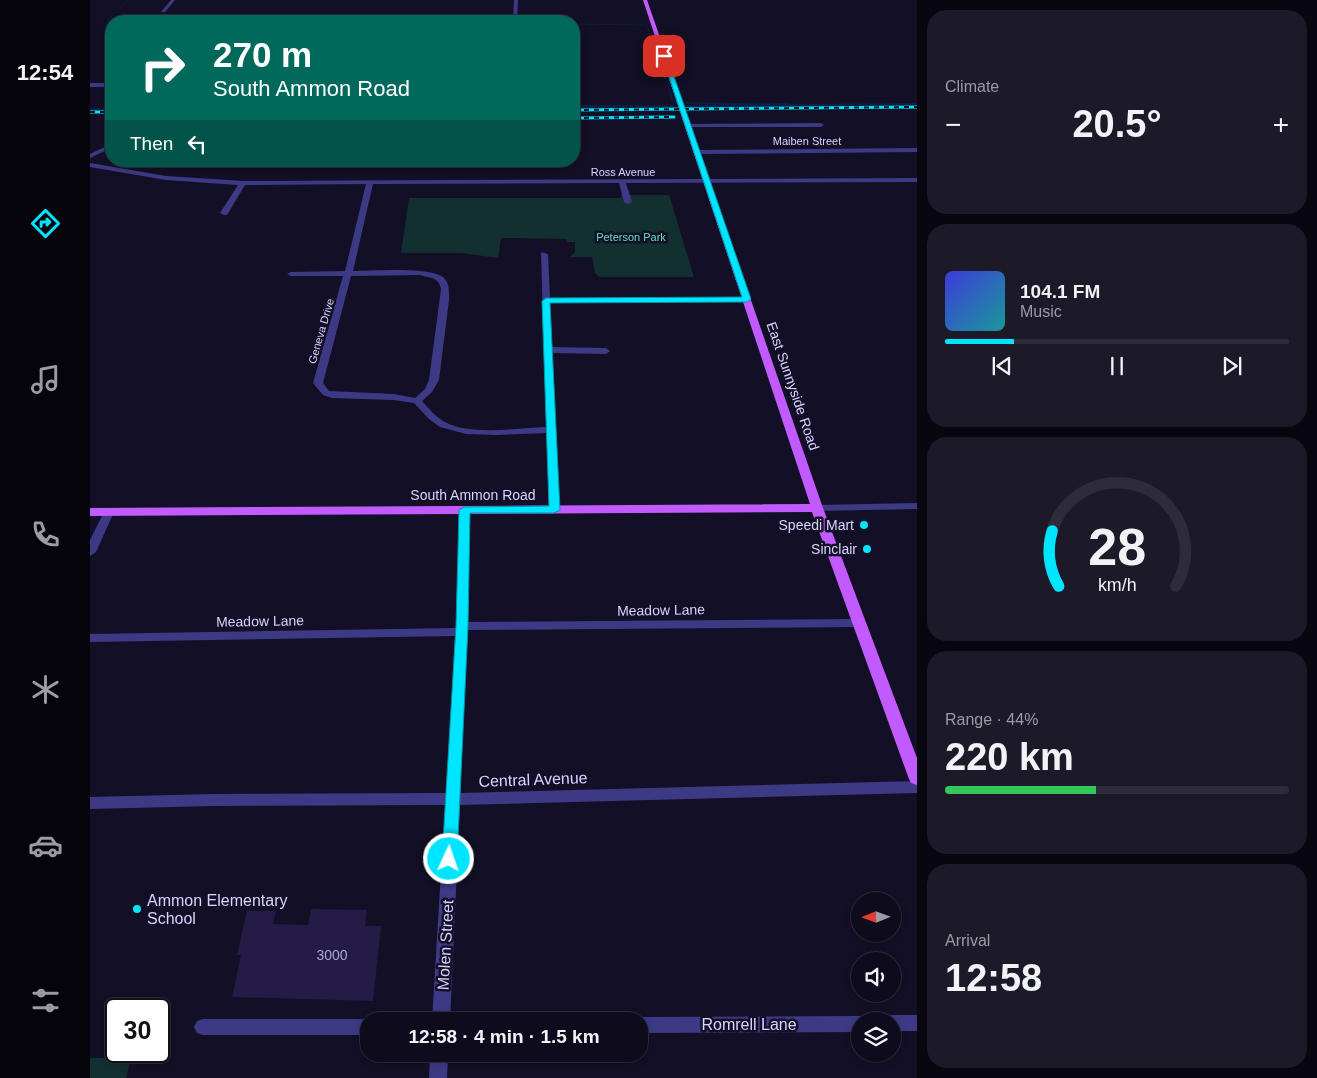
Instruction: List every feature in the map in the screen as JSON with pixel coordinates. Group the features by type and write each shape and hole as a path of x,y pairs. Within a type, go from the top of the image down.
{"main road":[{"name":"East Sunnyside Road","path":"645,0 817,508 917,780"},
{"name":"South Ammon Road","path":"90,512 817,508"}],"street":[{"path":"163,11 173,0"},
{"path":"515,15 516,0"},
{"path":"90,85 105,85"},
{"path":"689,126 821,125"},
{"path":"90,156 105,149"},
{"name":"Maiben Street","path":"698,152 917,150"},
{"name":"Ross Avenue","path":"90,165 171,178 243,183 917,180"},
{"path":"622,182 628,202"},
{"path":"224,213 243,183"},
{"name":"Geneva Drive","path":"370,183 348,274 318,383 326,393 332,395 394,397 417,401"},
{"path":"544,254 554,510"},
{"path":"291,274 420,274 434,276 444,284 434,380 429,390 417,401 430,416 443,425 464,431 551,430"},
{"path":"546,301 747,299"},
{"path":"548,350 606,350"},
{"name":"South Ammon Road","path":"817,508 917,506"},
{"name":"Molen Street","path":"441,1012 462,629 464,510"},
{"path":"90,552 109,512"},
{"name":"Meadow Lane","path":"90,638 462,629 860,623"},
{"name":"Central Avenue","path":"90,802 453,799 917,787"},
{"path":"901,1023 917,1023"},
{"name":"Romrell Lane","path":"648,1025 851,1024"},
{"path":"203,1027 360,1027"},
{"path":"438,1078 439,1062"}],"green space":[{"name":"Peterson Park","path":"621,195 669,195 694,277 599,277 595,273 592,257 570,257 575,252 575,242 567,242 567,239 501,238 498,258 461,253 401,253 409,198 621,198"},
{"path":"90,1058 105,1058 105,1063 130,1063 126,1078 90,1078"}],"building":[{"path":"311,909 367,910 365,926 381,926 373,1001 232,997 241,955 237,955 247,911 276,911 273,924 308,925"}],"waterway":[{"path":"113,15 127,0"},
{"path":"580,24 647,25 670,93"},
{"path":"670,92 673,101 676,103"},
{"path":"686,103 798,105 917,104"},
{"path":"688,107 788,105"},
{"path":"580,107 673,107"},
{"path":"90,110 105,110"}],"railway":[{"path":"580,110 917,107"},
{"path":"90,112 105,112"},
{"path":"580,118 674,117"}],"place":[{"name":"Speedi Mart","path":"864,525"},
{"name":"Sinclair","path":"867,549"},
{"name":"Ammon Elementary School","path":"137,909"}],"route":[{"path":"449,859 462,626 464,510 554,510 546,301 747,299 664,56"}]}
